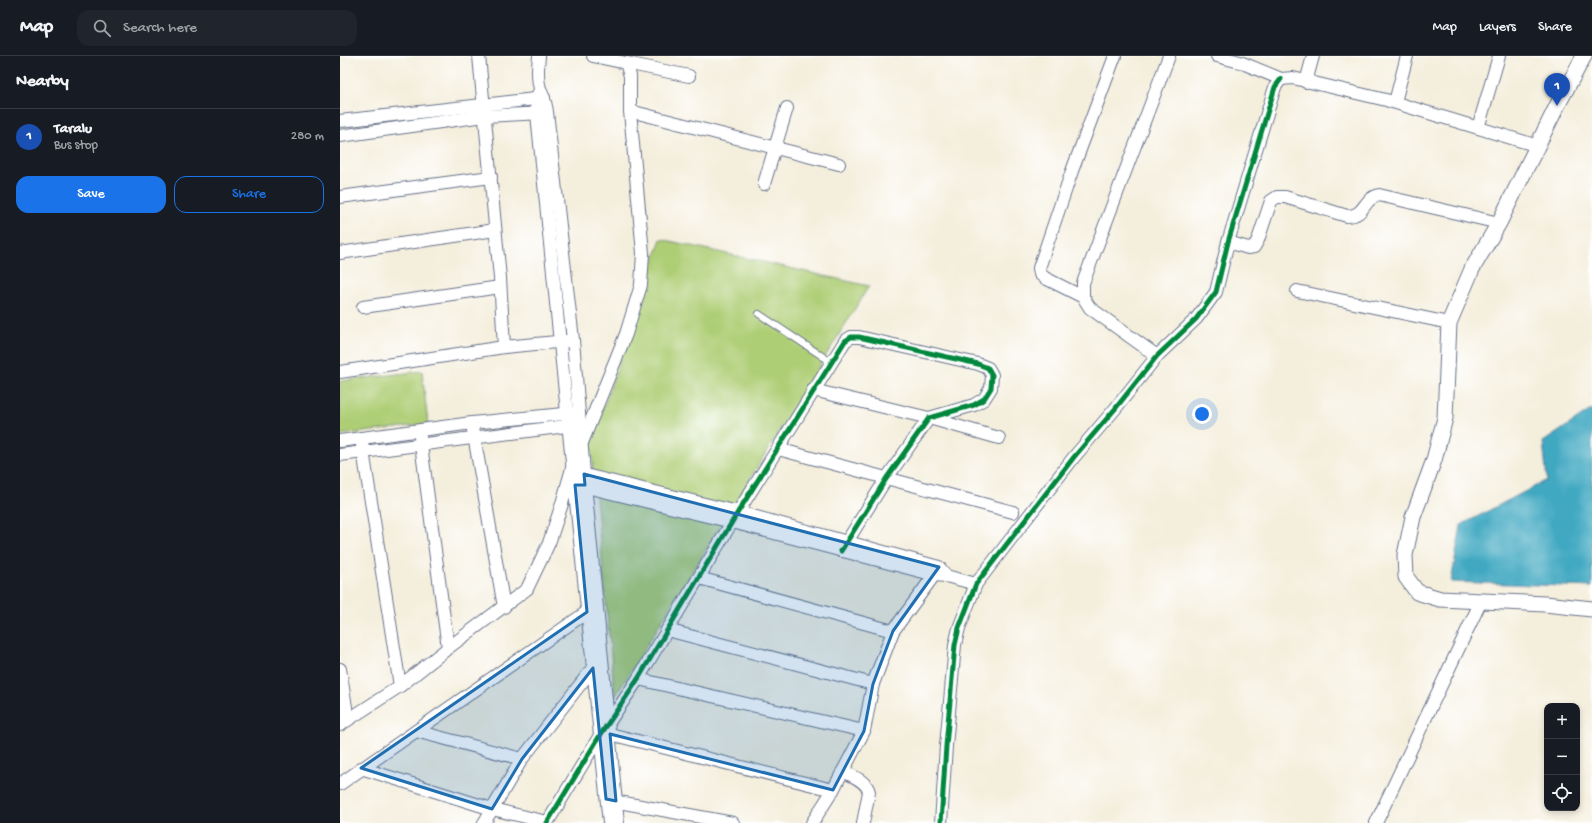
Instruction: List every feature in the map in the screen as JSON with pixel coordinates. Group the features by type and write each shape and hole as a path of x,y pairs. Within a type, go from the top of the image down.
{"street":[{"path":"479,56 491,177 504,347"},
{"path":"539,56 538,65 542,113 573,340 573,419 582,442"},
{"path":"593,56 689,76"},
{"path":"1115,56 1072,171 1039,268 1040,274 1045,278 1083,298 1090,308 1157,356"},
{"path":"1083,298 1083,283 1169,56"},
{"path":"1217,56 1240,59 1281,79 1293,78 1395,102 1538,146"},
{"path":"1306,82 1313,56"},
{"path":"1395,102 1407,56"},
{"path":"1478,128 1499,56"},
{"path":"1584,56 1499,224 1472,269 1449,323 1445,418 1434,460 1413,517 1405,555 1406,577 1417,592 1440,598 1545,604 1592,609"},
{"path":"609,823 611,800 606,732 578,476 582,442 626,334 641,285 643,253 630,111 630,76 626,63"},
{"path":"941,823 955,645 959,628 976,584 1074,457 1115,409 1157,356 1196,319 1216,292 1228,242 1275,87 1281,79"},
{"path":"340,136 484,110 540,96"},
{"path":"764,184 787,108"},
{"path":"340,121 484,110 542,113"},
{"path":"630,111 839,164"},
{"path":"542,113 560,342 573,419 587,612 593,668 606,732"},
{"path":"340,198 491,177"},
{"path":"1228,242 1248,248 1254,247 1258,240 1271,201 1277,197 1285,197 1348,216 1355,216 1363,210 1367,202 1372,197 1379,195 1499,224"},
{"path":"340,253 495,230"},
{"path":"362,307 500,287"},
{"path":"1297,291 1449,323"},
{"path":"361,768 492,808 547,823 606,732 735,517 845,341 852,337 859,337 978,364 988,368 992,375 990,388 984,399 974,405 929,418 886,478 843,546"},
{"path":"340,372 504,347 573,340"},
{"path":"813,390 929,418 999,438"},
{"path":"340,441 472,423 573,419"},
{"path":"340,455 474,438 573,419"},
{"path":"472,423 504,607"},
{"path":"419,430 448,648"},
{"path":"361,438 400,686"},
{"path":"778,449 1013,512"},
{"path":"578,476 843,546 976,584"},
{"path":"340,669 344,723 400,686 527,589 549,543 561,507 578,476"},
{"path":"812,823 833,790 864,731 873,684 893,631 940,573"},
{"path":"699,578 893,631"},
{"path":"1376,823 1481,601"},
{"path":"340,784 587,612"},
{"path":"667,630 873,684"},
{"path":"484,823 522,759 593,668"},
{"path":"638,680 864,731"},
{"path":"416,731 522,759"},
{"path":"606,732 833,790"},
{"path":"843,771 863,782 868,787 869,792 863,823"},
{"path":"611,800 618,823"},
{"path":"611,800 733,823"}],"lane":[{"path":"759,314 831,362"}],"highlighted area":[{"path":"584,474 939,567 893,631 873,684 864,731 833,790 610,734 616,801 606,799 593,668 522,759 492,809 361,768 587,612 575,485 585,485"}],"green space":[{"path":"661,239 869,286 615,697 591,444"},
{"path":"422,371 428,424 340,435 340,381"}],"water":[{"path":"1592,409 1592,587 1451,582 1461,525 1547,480 1543,442"}],"cycle path":[{"path":"941,823 955,645 959,628 976,584 1074,457 1115,409 1157,356 1196,319 1216,292 1228,242 1275,87 1281,79"},
{"path":"547,823 599,737 638,679 738,512 845,341 851,337 859,337 978,364 988,368 992,375 991,388 984,399 974,405 929,418 886,479 841,551"}],"place":[{"name":"Taralu","path":"1557,106"}]}
